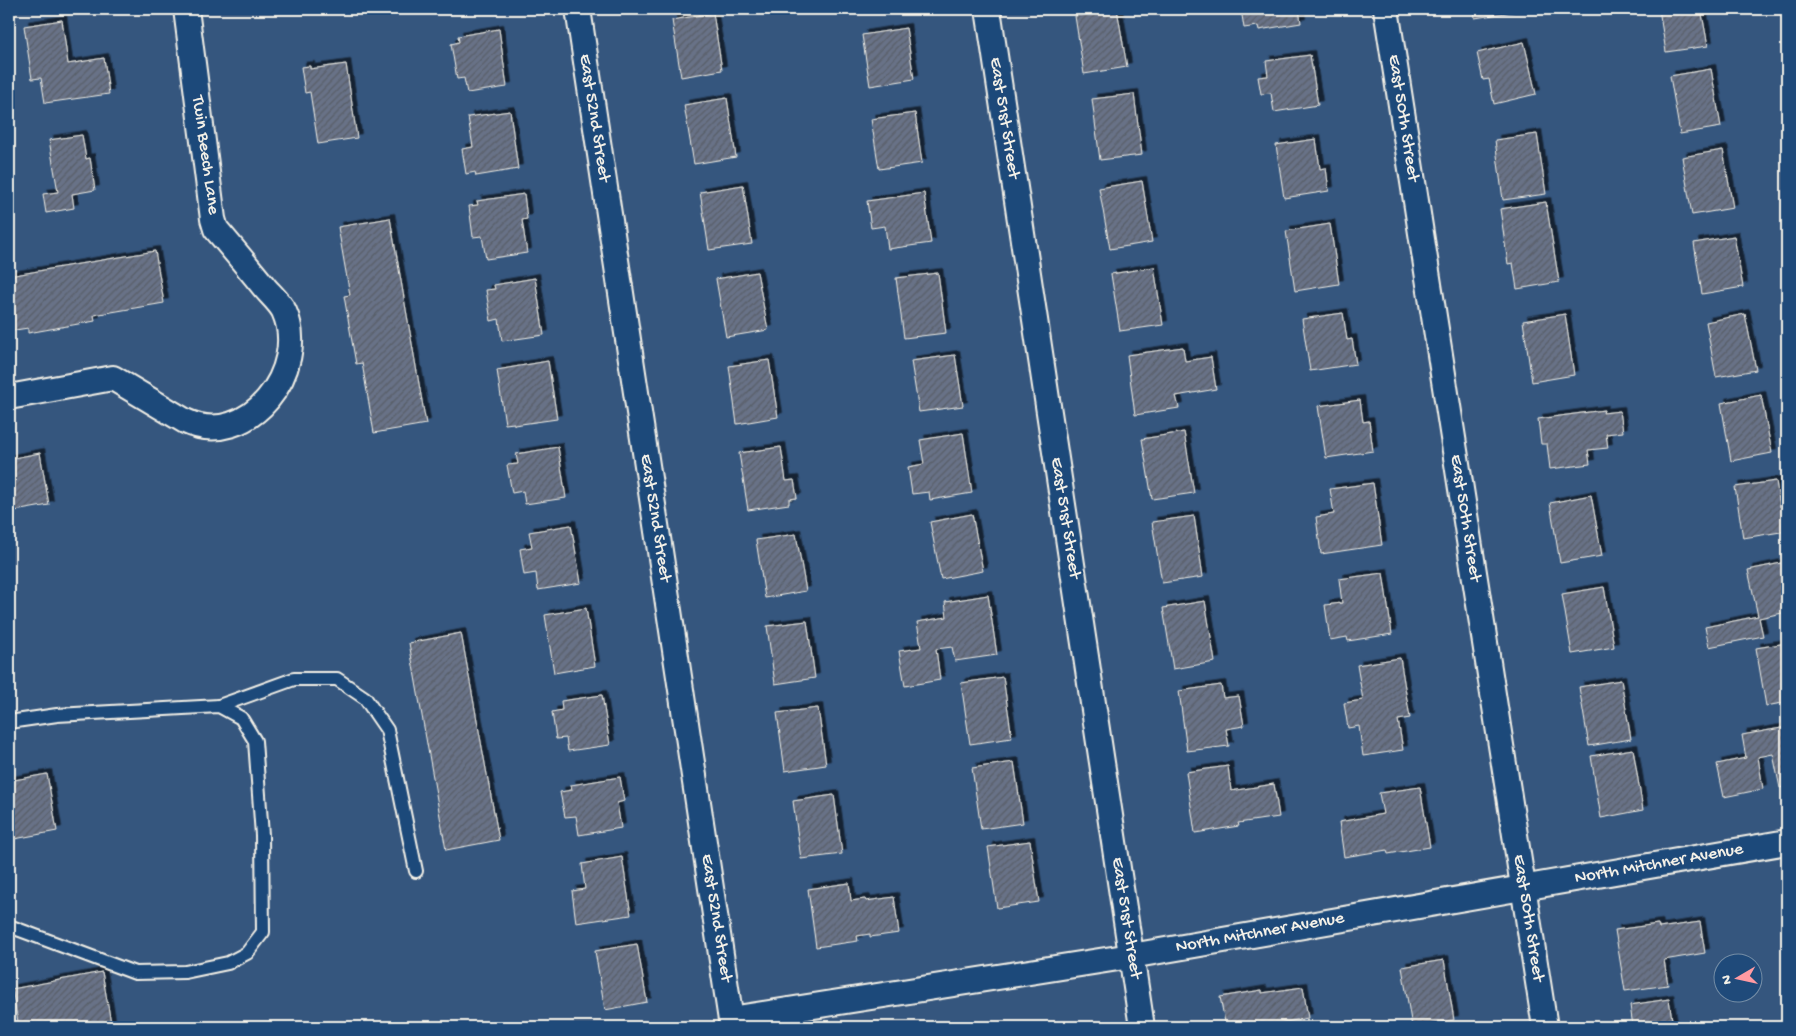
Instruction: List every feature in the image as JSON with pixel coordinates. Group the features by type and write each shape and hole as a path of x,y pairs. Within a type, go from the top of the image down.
{"street":[{"name":"Twin Beech Lane","path":"9,397 112,378 168,413 190,424 225,427 252,414 264,404 274,393 280,381 290,352 290,338 284,310 216,229 213,219 186,9"},
{"name":"East 52nd Street","path":"578,9 732,1023"},
{"name":"East 51st Street","path":"988,9 1142,1027"},
{"name":"East 50th Street","path":"1386,9 1545,1027"},
{"name":"North Mitchner Avenue","path":"732,1023 1787,842"}],"lane":[{"path":"9,722 57,715 219,706 294,679 337,679 365,698 387,730 416,871"},
{"path":"9,926 135,973 185,972 228,963 247,953 263,932 262,836 255,741 241,718 219,706"}],"building":[{"path":"1117,9 1127,67 1084,74 1075,16"},
{"path":"1241,9 1299,9 1301,23 1259,30 1258,26 1244,28"},
{"path":"1474,9 1517,9 1518,11 1475,18"},
{"path":"1659,9 1701,9 1708,46 1666,52"},
{"path":"713,13 722,70 681,77 672,20"},
{"path":"62,20 68,64 104,58 109,94 45,103 41,78 32,79 24,26"},
{"path":"906,28 914,79 870,86 862,35"},
{"path":"499,29 507,87 467,93 464,78 457,79 451,44 459,42 458,36"},
{"path":"1524,42 1536,94 1494,104 1489,79 1483,80 1477,53"},
{"path":"1310,55 1318,105 1274,112 1271,93 1261,94 1258,77 1268,76 1266,61"},
{"path":"346,64 357,138 318,144 310,92 305,93 301,67 310,66 310,69"},
{"path":"1711,69 1721,127 1680,134 1670,76"},
{"path":"1134,94 1142,155 1100,160 1092,99"},
{"path":"727,98 736,157 694,164 684,105"},
{"path":"510,111 518,169 476,176 475,172 466,174 462,149 473,147 468,117"},
{"path":"915,113 922,163 879,169 871,119"},
{"path":"1537,134 1546,194 1503,200 1495,140"},
{"path":"82,135 86,159 90,158 95,190 72,194 74,208 46,213 43,194 58,192 49,140"},
{"path":"1316,139 1320,169 1326,168 1329,191 1284,198 1276,145"},
{"path":"1723,150 1733,208 1692,215 1682,157"},
{"path":"1142,181 1152,242 1110,249 1099,188"},
{"path":"743,185 752,244 709,250 700,192"},
{"path":"924,193 931,243 888,249 885,226 871,228 867,201"},
{"path":"524,194 527,219 522,220 527,253 486,259 482,236 473,237 469,206 478,205 477,201"},
{"path":"1546,202 1559,282 1517,289 1513,263 1508,264 1500,209"},
{"path":"390,218 426,424 374,433 362,363 356,364 344,296 350,295 338,227"},
{"path":"1330,224 1339,284 1295,291 1286,231"},
{"path":"1734,236 1743,287 1702,294 1694,243"},
{"path":"155,251 164,303 94,315 95,321 28,333 28,328 9,331 9,276"},
{"path":"1154,267 1163,325 1120,331 1111,274"},
{"path":"757,272 768,330 726,337 716,279"},
{"path":"938,273 946,333 904,338 896,278"},
{"path":"535,278 544,335 502,341 499,319 491,321 486,290 495,289 494,285"},
{"path":"1343,313 1347,340 1352,339 1356,364 1310,371 1302,319"},
{"path":"1565,314 1574,375 1532,382 1523,321"},
{"path":"1745,314 1756,370 1716,377 1706,322"},
{"path":"1183,347 1185,361 1211,357 1216,389 1176,396 1179,408 1135,415 1127,355"},
{"path":"955,355 963,406 919,412 911,361"},
{"path":"769,360 778,417 737,424 729,366"},
{"path":"548,361 557,419 514,425 514,423 505,424 497,370"},
{"path":"1761,395 1772,453 1731,461 1721,403"},
{"path":"1360,400 1363,422 1369,421 1373,451 1326,458 1318,406"},
{"path":"1604,410 1603,413 1620,411 1623,432 1606,434 1608,448 1588,450 1590,464 1550,469 1547,444 1541,444 1538,419"},
{"path":"1184,432 1194,493 1152,499 1142,439"},
{"path":"963,433 972,493 930,500 929,492 912,494 908,467 924,464 920,440"},
{"path":"558,447 566,498 525,504 523,491 512,493 507,465 518,464 516,454"},
{"path":"781,447 786,481 794,480 797,498 789,499 789,504 748,510 739,453"},
{"path":"40,453 49,505 9,512 9,459"},
{"path":"1776,481 1780,507 1785,506 1787,531 1743,538 1735,487"},
{"path":"1373,483 1382,545 1321,554 1316,517 1334,514 1330,489"},
{"path":"1591,495 1602,556 1560,563 1550,503"},
{"path":"972,514 983,571 941,579 930,522"},
{"path":"1194,516 1203,577 1162,583 1152,522"},
{"path":"571,525 581,583 538,590 536,573 524,575 520,549 532,547 529,532"},
{"path":"796,534 806,591 765,598 756,540"},
{"path":"1786,562 1787,612 1759,618 1763,636 1709,647 1705,627 1758,616 1748,570"},
{"path":"1383,573 1392,634 1348,641 1347,637 1330,640 1325,605 1342,603 1339,579"},
{"path":"1604,587 1614,647 1572,654 1562,594"},
{"path":"988,595 997,655 955,661 952,647 936,649 940,680 905,686 899,651 921,648 917,622 947,617 945,602"},
{"path":"1205,601 1215,662 1173,669 1163,608"},
{"path":"586,608 595,666 554,673 545,615"},
{"path":"807,621 815,678 775,684 767,626"},
{"path":"461,633 499,840 446,850 409,643"},
{"path":"1787,643 1787,702 1766,706 1756,648"},
{"path":"1400,658 1410,718 1398,720 1403,750 1363,756 1359,726 1348,728 1344,703 1363,700 1357,665"},
{"path":"1003,677 1012,738 970,744 961,683"},
{"path":"1621,680 1631,739 1589,746 1579,687"},
{"path":"1221,685 1223,698 1239,696 1244,726 1226,729 1229,746 1187,751 1179,691"},
{"path":"602,695 610,745 568,751 566,738 556,739 552,712 562,710 561,701"},
{"path":"818,708 826,765 785,771 777,713"},
{"path":"1787,727 1787,786 1780,788 1773,754 1758,757 1763,789 1724,797 1717,764 1746,758 1742,735"},
{"path":"1633,749 1643,810 1601,818 1591,756"},
{"path":"1014,762 1023,823 981,829 972,768"},
{"path":"1228,766 1231,791 1274,784 1279,817 1238,823 1239,826 1195,833 1186,772"},
{"path":"47,774 57,831 9,840 9,781"},
{"path":"620,777 624,801 617,803 621,828 579,835 576,816 565,817 560,792 572,790 571,785"},
{"path":"1420,787 1430,847 1388,854 1387,850 1344,857 1339,822 1383,814 1379,793"},
{"path":"834,795 842,854 801,859 793,801"},
{"path":"1030,841 1039,902 997,908 988,847"},
{"path":"622,857 631,915 576,923 572,891 585,889 582,864"},
{"path":"849,883 851,901 894,897 899,933 870,937 870,934 857,936 858,941 816,947 808,889"},
{"path":"1700,922 1705,953 1664,960 1668,985 1625,991 1615,930 1658,924 1659,928"},
{"path":"637,944 647,1002 605,1010 595,951"},
{"path":"1444,960 1454,1020 1412,1027 1402,967"},
{"path":"102,972 111,1023 89,1027 19,1027 12,989"},
{"path":"1303,987 1308,1018 1280,1023 1281,1027 1226,1027 1220,997 1262,990 1262,993"},
{"path":"1669,999 1673,1027 1633,1027 1630,1005"}]}
